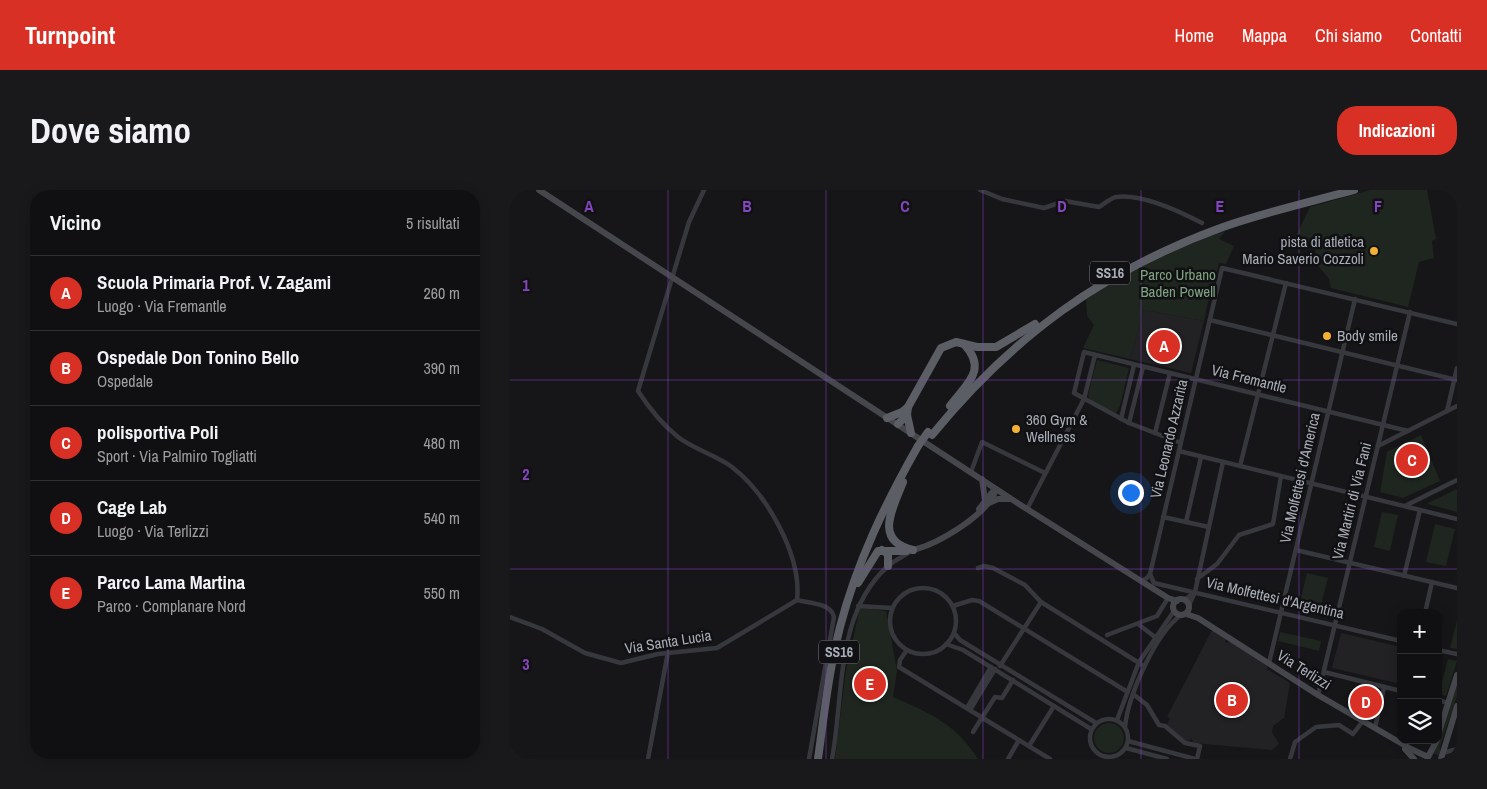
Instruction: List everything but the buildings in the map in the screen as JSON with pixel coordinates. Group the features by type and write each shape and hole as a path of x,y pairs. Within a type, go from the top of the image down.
{"highway":[{"name":"SS16","path":"818,759 832,667 848,599 876,523 920,447 950,406 980,372 1035,324 1100,279 1174,241 1224,221 1337,190"},
{"name":"SS16","path":"930,434 971,389 1016,346 1059,312 1103,283 1164,250 1217,229 1354,190"},
{"path":"898,424 941,348 948,344 996,347 1035,324"},
{"path":"950,406 973,374 976,365 974,354 964,344"},
{"path":"887,418 906,411"},
{"path":"906,411 911,433"},
{"name":"SS16","path":"823,759 840,652 858,583 875,538 920,447"},
{"path":"903,482 889,520 889,529 892,538 898,545 913,550"},
{"path":"858,583 874,555 882,550 913,550"},
{"path":"882,550 888,554 888,566"}],"main road":[{"path":"539,190 996,489 1175,603"},
{"path":"982,479 987,502"},
{"path":"913,550 948,536 987,502 996,489"},
{"path":"987,502 998,499 1012,499"},
{"name":"Via Terlizzi","path":"1175,603 1189,606 1198,618"},
{"name":"Via Terlizzi","path":"1175,603 1184,615 1198,618 1318,695 1397,741"},
{"path":"1184,615 1189,606"},
{"path":"1442,722 1457,675"},
{"path":"1441,757 1457,706"},
{"name":"Via Terlizzi","path":"1401,744 1414,759"},
{"name":"Via Terlizzi","path":"1402,744 1427,758 1441,757"},
{"name":"Via Terlizzi","path":"1405,744 1424,751 1433,744"},
{"path":"1427,758 1434,744"},
{"name":"Via Terlizzi","path":"1411,749 1419,759"}],"street":[{"path":"704,190 689,222 638,391 654,413 678,437 731,466 767,507 777,522 794,561 797,600 828,607 832,611 834,617 809,759"},
{"path":"980,190 1002,199 1044,208 1064,201 1100,207 1116,197 1148,200 1178,210 1202,223"},
{"name":"Via Leonardo Azzarita","path":"1150,574 1222,268 1286,283"},
{"path":"1240,466 1286,283 1457,324"},
{"name":"Via Molfettesi d'America","path":"1269,663 1355,299"},
{"name":"Via Martiri di Via Fani","path":"1318,695 1410,312"},
{"path":"1210,320 1456,380"},
{"name":"Via Fremantle","path":"1084,399 1074,393 1084,352 1408,431"},
{"path":"1027,509 1084,399 1095,355"},
{"path":"1121,419 1134,364"},
{"path":"1129,423 1143,367"},
{"path":"1447,411 1456,380 1457,368"},
{"path":"1155,433 1170,373"},
{"path":"1084,399 1129,423 1181,443"},
{"path":"1378,446 1457,406"},
{"path":"971,472 982,442 1045,473"},
{"path":"1179,452 1457,518"},
{"path":"1186,522 1201,457"},
{"path":"1189,606 1195,592 1223,462"},
{"path":"1197,579 1217,564 1239,535 1273,524 1281,476"},
{"path":"1405,506 1457,480"},
{"path":"1404,576 1420,510"},
{"path":"1163,517 1209,527"},
{"path":"832,759 843,669 858,606 868,588 888,566 913,550"},
{"path":"1296,550 1457,588"},
{"path":"978,568 984,566 993,568 1025,585 1041,602 1144,666"},
{"path":"1141,581 1150,574"},
{"path":"1150,574 1152,581 1158,584 1160,590 1175,603"},
{"path":"1426,609 1432,582"},
{"name":"Via Molfettesi d'Argentina","path":"1158,584 1397,640"},
{"path":"918,588 938,591 953,606 956,620 954,633 946,644 930,653 919,654 907,650 898,643 891,633 889,620 892,608 900,596 918,588"},
{"path":"1107,635 1138,624 1161,613 1195,592"},
{"name":"Via Santa Lucia","path":"510,617 542,629 585,652 613,662 630,662 668,652 716,648 797,600"},
{"path":"953,606 972,600 980,601 1126,691"},
{"path":"969,709 994,668 1000,665 1041,602"},
{"path":"1117,720 1138,662 1156,637 1175,603"},
{"path":"858,606 892,608"},
{"path":"1126,727 1117,720 1106,718 1096,723 1091,729 1090,741 1100,757 1108,758 1118,755 1126,748 1128,741 1126,727 1132,694 1144,666 1170,627 1184,615"},
{"path":"1138,624 1156,637"},
{"path":"954,633 960,640 1096,723"},
{"path":"946,644 957,646 1091,729"},
{"path":"907,650 899,667 1050,759"},
{"path":"1442,651 1457,654"},
{"path":"648,759 668,652"},
{"path":"1324,672 1397,690"},
{"path":"973,732 995,697 1002,698 1013,680"},
{"path":"1375,728 1384,687"},
{"path":"1128,741 1196,759 1200,746 1185,743 1165,726 1159,725 1147,705 1132,694"},
{"path":"1046,701 1050,695"},
{"path":"1442,701 1448,703"},
{"path":"1029,746 1054,706"},
{"path":"1290,759 1295,742 1309,731 1324,725 1339,725 1353,734 1363,720"},
{"path":"1008,759 1019,740"},
{"path":"1126,748 1167,759"},
{"path":"1441,757 1456,750"},
{"path":"1448,759 1456,750"}],"shaded area":[{"path":"1144,310 1204,321 1191,373 1130,359"},
{"path":"1212,630 1225,638 1226,643 1230,641 1267,666 1267,669 1290,683 1284,718 1273,726 1272,732 1279,744 1272,750 1193,743 1192,739 1186,742 1168,727 1167,724 1170,719 1167,717"},
{"path":"1341,633 1397,646 1397,683 1332,668"}],"green space":[{"name":"pista di atletica Mario Saverio Cozzoli","path":"1370,190 1427,190 1436,239 1432,241 1434,258 1419,262 1408,307 1331,288 1329,279 1316,263 1315,248 1295,238 1310,207"},
{"name":"Parco Urbano Baden Powell","path":"1225,231 1219,239 1234,246 1226,264 1219,263 1214,284 1212,283 1204,321 1144,310 1130,359 1083,348 1094,325 1087,316 1086,298 1154,260"},
{"path":"1097,360 1129,368 1120,406 1116,413 1090,400 1088,395"},
{"path":"1421,435 1440,481 1403,498 1380,492 1387,452"},
{"path":"1457,489 1457,512 1428,504 1428,503"},
{"path":"1382,512 1398,515 1390,551 1374,547"},
{"path":"1435,524 1455,529 1446,566 1426,562"},
{"path":"1307,573 1328,578 1318,616 1298,611"},
{"path":"860,608 886,611 897,671 893,697 930,714 951,728 970,747 978,759 835,759 846,670"},
{"path":"1457,621 1457,649 1450,648"},
{"path":"1280,632 1321,641 1319,651 1278,641"},
{"path":"1448,659 1457,661 1446,696 1442,695 1442,682"},
{"path":"1457,683 1457,696 1442,741 1442,725"},
{"path":"1109,723 1119,728 1124,738 1119,748 1109,753 1099,748 1094,738 1099,728"},
{"path":"1435,744 1441,744 1440,756 1432,753"}],"place":[{"name":"pista di atletica Mario Saverio Cozzoli","path":"1374,251"},
{"name":"Body smile","path":"1327,336"},
{"name":"Scuola Primaria Prof. V. Zagami","path":"1164,346"},
{"name":"360 Gym & Wellness","path":"1016,429"},
{"name":"polisportiva Poli","path":"1412,460"},
{"name":"Parco Lama Martina","path":"870,684"},
{"name":"Ospedale Don Tonino Bello","path":"1232,700"},
{"name":"Cage Lab","path":"1366,702"}]}
